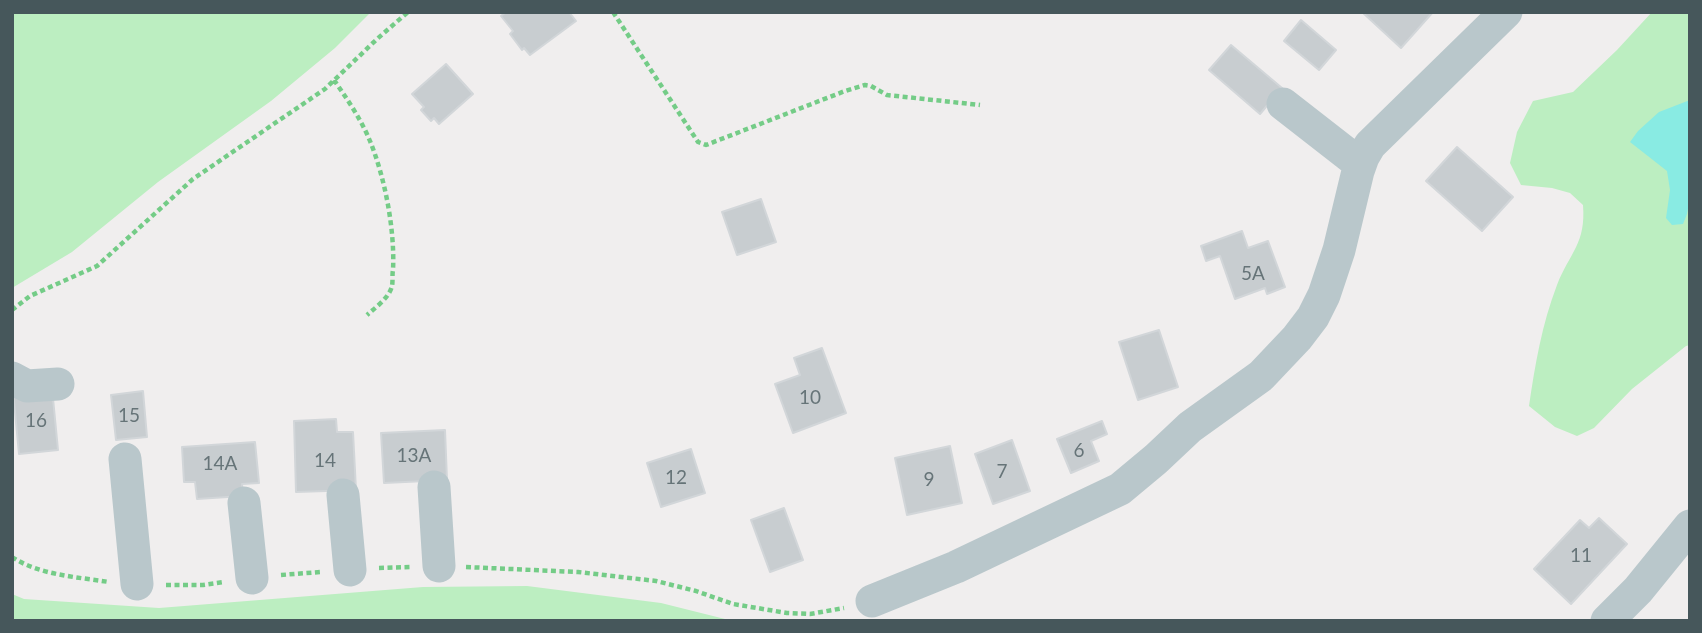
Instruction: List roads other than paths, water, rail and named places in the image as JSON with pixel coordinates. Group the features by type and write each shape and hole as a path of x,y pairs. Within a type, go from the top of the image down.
{"street":[{"path":"872,601 956,567 1120,489 1190,428 1261,376 1297,338 1313,317 1324,295 1339,250 1360,164 1370,145 1506,12"},
{"path":"1283,104 1360,164"},
{"path":"12,379 27,386 58,384"},
{"path":"125,459 136,584"},
{"path":"434,487 439,566"},
{"path":"343,495 350,570"},
{"path":"244,503 252,578"},
{"path":"1607,621 1638,590 1690,526"}],"water":[{"path":"1690,100 1690,198 1683,224 1672,225 1666,218 1670,190 1667,171 1630,142 1659,112"}]}
